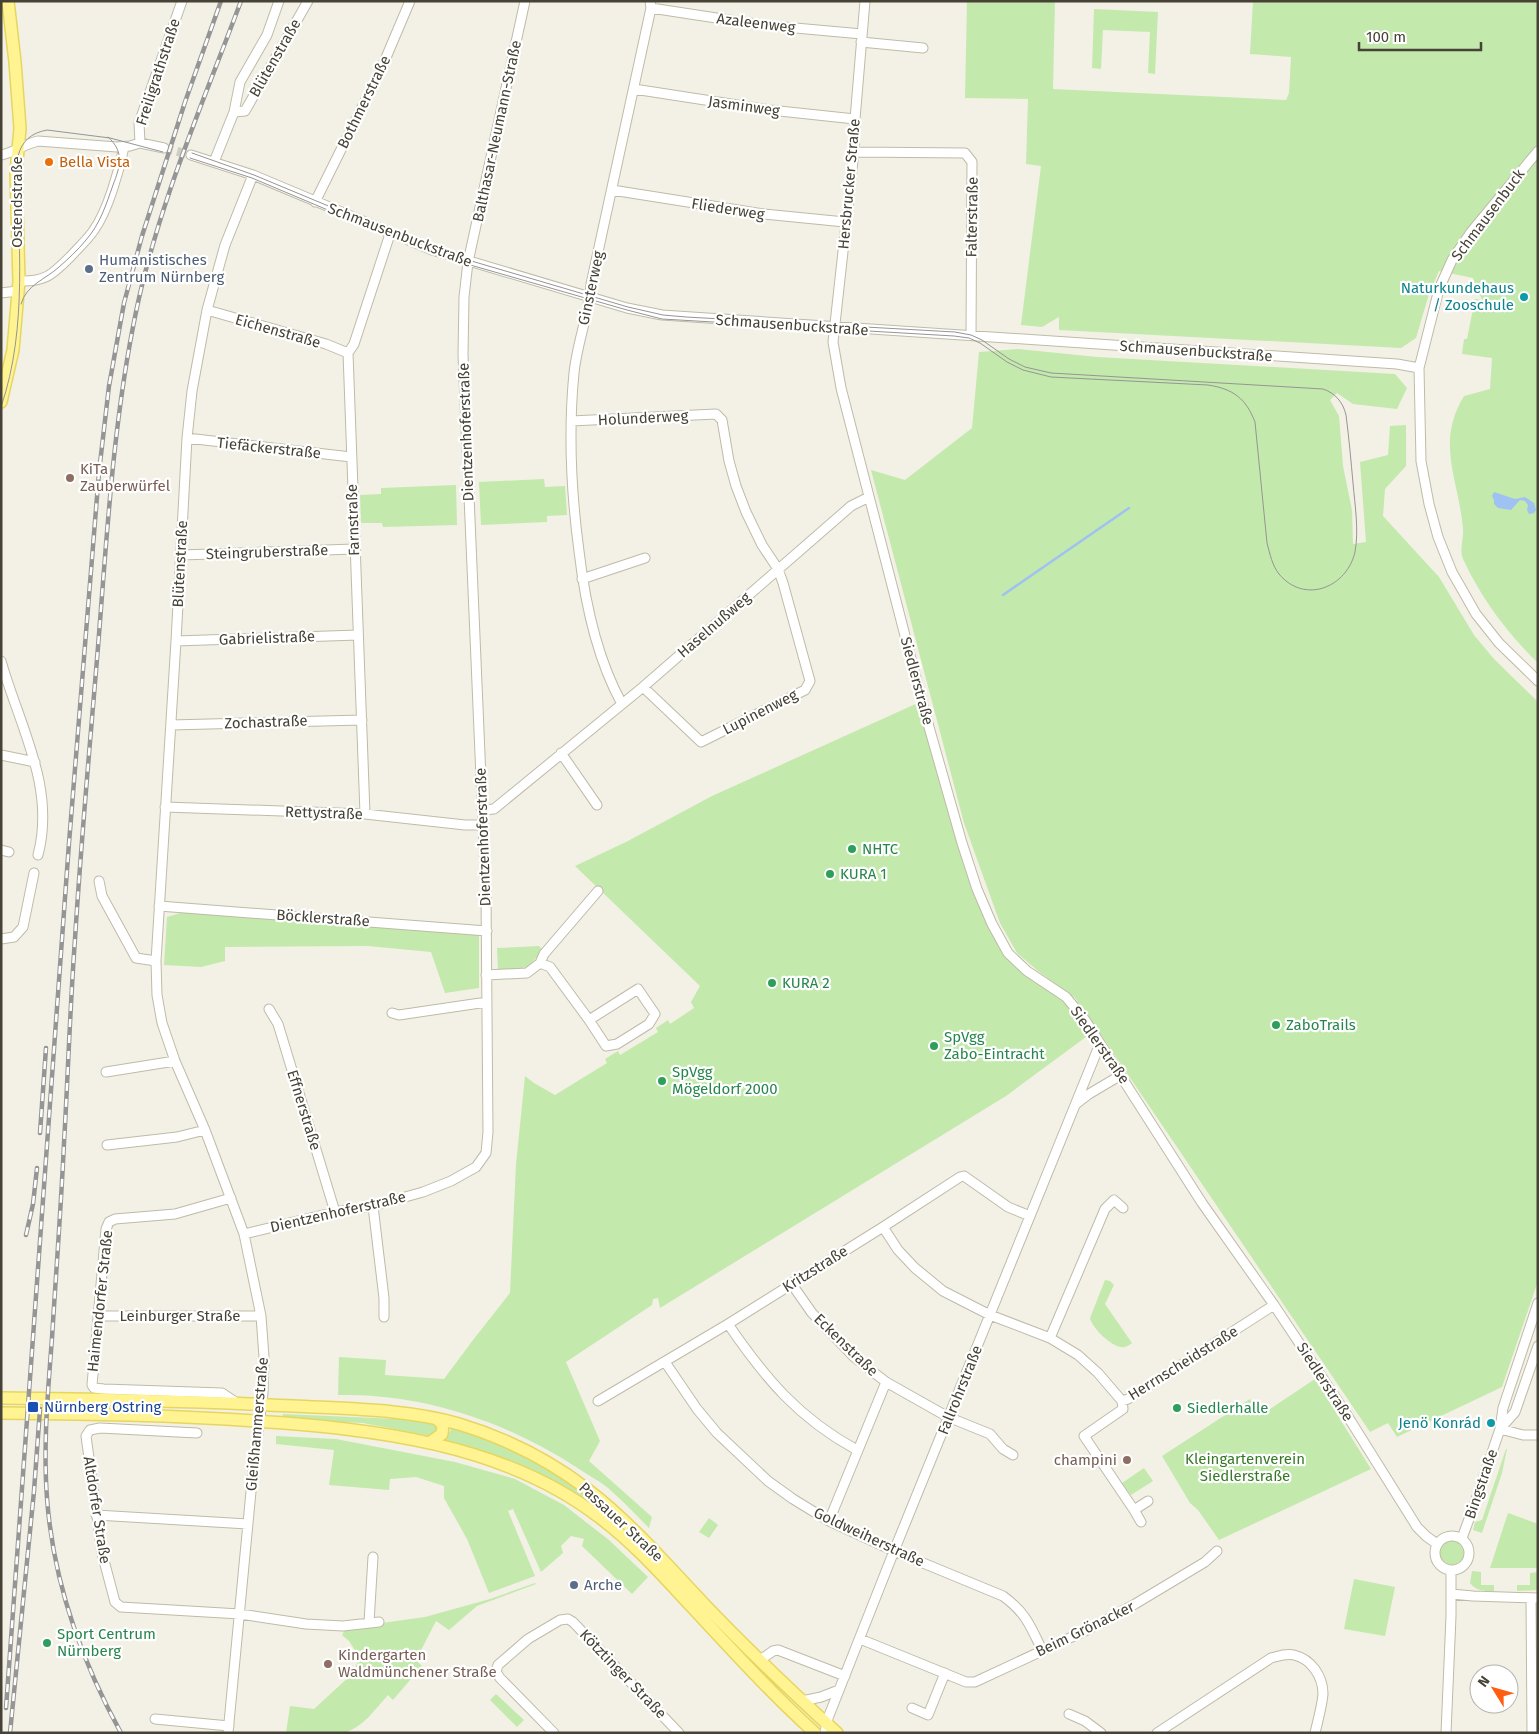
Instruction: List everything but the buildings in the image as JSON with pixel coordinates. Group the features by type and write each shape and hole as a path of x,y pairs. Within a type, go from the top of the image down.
{"main road":[{"name":"Ostendstraße","path":"1,402 13,350 18,286 17,151 20,128 15,55 8,1"},
{"name":"Passauer Straße","path":"1,1398 237,1403 374,1411 437,1419 481,1431 511,1443 553,1466 588,1489 633,1529 705,1605 802,1701 826,1728 837,1733"},
{"name":"Passauer Straße","path":"1,1412 122,1414 353,1430 429,1444 474,1455 522,1472 554,1487 590,1509 616,1530 640,1552 776,1696 816,1733"},
{"path":"429,1444 437,1440 442,1434 443,1425 437,1419"}],"street":[{"name":"Freiligrathstraße","path":"140,143 139,123 182,1"},
{"path":"214,162 234,112 240,82 267,35 279,1"},
{"name":"Blütenstraße","path":"234,112 245,111 308,1"},
{"name":"Bothmerstraße","path":"315,202 377,76 410,1"},
{"name":"Balthasar-Neumann-Straße","path":"468,262 525,1"},
{"name":"Hersbrucker Straße","path":"835,327 854,152 865,1"},
{"name":"Azaleenweg","path":"651,5 762,25 862,38"},
{"name":"Ginsterweg","path":"622,704 615,692 593,633 582,579 571,489 571,422 576,361 651,5"},
{"path":"862,38 923,48"},
{"name":"Jasminweg","path":"634,89 770,110 855,119"},
{"path":"1,154 17,151 30,142 38,140 124,147 140,143 164,148"},
{"path":"1,293 38,281 49,275 67,260 95,229 119,168 124,147"},
{"name":"Schmausenbuck","path":"1538,151 1471,232 1452,260 1439,289 1419,368 1421,461 1429,504 1438,537 1458,585 1476,614 1499,643 1538,681"},
{"name":"Falterstraße","path":"854,152 964,153 972,162 971,335"},
{"name":"Schmausenbuckstraße","path":"192,155 253,176 432,250 590,297 641,311 669,316 1397,364 1419,368"},
{"name":"Blütenstraße","path":"156,961 187,438 193,385 206,310 225,245 253,176"},
{"name":"Fliederweg","path":"612,190 764,214 845,222"},
{"name":"Farnstraße","path":"365,814 348,353 354,344 390,234"},
{"name":"Dientzenhoferstraße","path":"244,1234 335,1212 372,1206 423,1192 451,1181 476,1167 486,1153 488,1132 487,931 462,355 464,297 468,262"},
{"name":"Eichenstraße","path":"206,310 326,344 348,353"},
{"name":"Siedlerstraße","path":"835,327 833,342 837,371 868,497 931,731 962,843 985,908 1001,943 1008,953 1027,971 1066,997 1078,1011 1202,1203 1274,1305 1375,1458 1417,1527 1437,1544"},
{"name":"Holunderweg","path":"571,422 716,414 722,420 729,461 746,512 762,545 778,569"},
{"name":"Tiefäckerstraße","path":"187,438 351,457"},
{"name":"Haselnußweg","path":"482,810 494,809 643,687 852,506 868,497"},
{"name":"Steingruberstraße","path":"181,555 354,549"},
{"path":"582,579 645,558"},
{"name":"Lupinenweg","path":"643,687 701,742 805,690 810,681 778,569"},
{"name":"Gabrielistraße","path":"176,641 358,635"},
{"path":"1,661 35,762 43,801 42,838 38,855"},
{"name":"Zochastraße","path":"171,725 362,720"},
{"path":"561,753 598,805"},
{"path":"1,756 35,762"},
{"name":"Rettystraße","path":"166,807 365,814 465,825 483,825"},
{"path":"1,939 14,937 23,927 34,873"},
{"path":"99,881 102,896 136,958 156,961"},
{"path":"486,974 527,973 540,963 544,954 598,891"},
{"name":"Böcklerstraße","path":"159,906 487,931"},
{"name":"Gleißhammerstraße","path":"154,1719 229,1729 264,1357 261,1316 244,1234 205,1130 175,1061 162,1023 157,995 156,961"},
{"path":"540,963 550,967 606,1046 617,1044 649,1024 655,1014 638,990 589,1020"},
{"path":"392,1013 399,1015 487,1002"},
{"name":"Effnerstraße","path":"269,1009 278,1024 335,1212"},
{"name":"Fallrohrstraße","path":"826,1728 894,1551 1097,1051 1102,1047"},
{"path":"106,1072 175,1061"},
{"path":"1076,1104 1121,1075"},
{"path":"107,1145 177,1137 205,1130"},
{"name":"Kritzstraße","path":"598,1401 728,1324 883,1227 960,1176 964,1176 1008,1206 1030,1216"},
{"name":"Haimendorfer Straße","path":"231,1198 175,1214 115,1219 109,1222 106,1229 92,1384 94,1388 104,1389 222,1394 237,1403"},
{"path":"1050,1338 1105,1208 1114,1200 1123,1208"},
{"path":"372,1206 384,1298 384,1317"},
{"name":"Herrnscheidstraße","path":"883,1227 898,1250 915,1268 943,1291 990,1316 1050,1338 1078,1355 1098,1373 1122,1401 1128,1399 1274,1305"},
{"name":"Eckenstraße","path":"791,1284 812,1313 854,1357 886,1382 948,1418 990,1434 1003,1449 1013,1454"},
{"name":"Bingstraße","path":"1462,1538 1500,1429 1503,1408 1538,1303"},
{"name":"Leinburger Straße","path":"98,1316 261,1316"},
{"path":"728,1324 754,1362 774,1386 798,1409 834,1437 857,1450"},
{"name":"Bingstraße","path":"1500,1429 1515,1412 1538,1346"},
{"name":"Goldweiherstraße","path":"665,1362 697,1409 717,1433 768,1481 829,1522 1003,1596 1018,1607 1028,1621 1042,1650"},
{"path":"829,1522 886,1382"},
{"path":"1122,1401 1123,1410 1084,1436 1141,1522"},
{"name":"Altdorfer Straße","path":"197,1433 100,1428 90,1430 86,1436 102,1553 115,1602 121,1607 240,1614 306,1624 343,1626 379,1622"},
{"path":"1500,1429 1522,1435 1538,1435"},
{"path":"1134,1510 1148,1501"},
{"path":"96,1515 248,1524"},
{"path":"1452,1535 1462,1538 1469,1548 1469,1558 1462,1567 1451,1570 1442,1567 1434,1553 1437,1544 1447,1536 1452,1535"},
{"name":"Beim Grönacker","path":"860,1639 966,1682 975,1682 1089,1629 1205,1562 1217,1551"},
{"path":"369,1622 373,1557"},
{"path":"1446,1733 1451,1570"},
{"path":"1451,1594 1535,1598 1532,1733"},
{"name":"Kötztinger Straße","path":"554,1733 496,1672 498,1665 528,1639 560,1620 568,1619 679,1733"},
{"path":"760,1660 773,1651 778,1650 845,1676"},
{"path":"1157,1733 1271,1658 1284,1654 1295,1655 1307,1661 1318,1674 1323,1694 1315,1733"},
{"path":"912,1708 928,1715 945,1673"},
{"path":"802,1701 821,1697 839,1690"},
{"path":"1069,1714 1085,1721 1102,1733"}],"green space":[{"path":"967,1 1055,1 1053,89 1286,100 1289,93 1291,57 1250,54 1253,1 1538,1 1538,663 1516,640 1486,601 1462,555 1463,529 1451,462 1451,430 1455,413 1464,396 1490,389 1492,358 1462,354 1464,339 1467,339 1475,299 1482,300 1473,278 1439,271 1429,294 1416,338 1401,348 1059,330 1059,317 1042,327 1021,325 1041,166 1026,164 1028,99 965,98"},
{"path":"1094,9 1158,12 1155,74 1148,73 1150,32 1103,30 1101,69 1092,68"},
{"path":"1018,349 1097,357 1395,374 1407,388 1397,409 1353,404 1337,393 1330,400 1339,416 1343,466 1352,510 1353,544 1366,542 1360,462 1388,455 1390,426 1406,425 1406,466 1385,489 1383,516 1439,577 1474,635 1494,659 1538,702 1538,1281 1502,1387 1397,1437 1388,1423 1370,1432 1075,998 1017,953 1000,923 964,823 871,470 905,480 972,428 979,352"},
{"path":"544,479 545,487 565,486 567,515 547,516 547,522 481,525 479,482"},
{"path":"456,485 457,525 383,527 382,523 361,523 360,495 381,494 381,488"},
{"path":"920,702 952,826 972,886 998,945 1005,955 1071,1007 1090,1034 1006,1096 660,1308 658,1298 653,1299 652,1305 566,1362 600,1441 589,1461 652,1517 649,1528 600,1482 549,1451 492,1423 462,1413 401,1399 338,1395 339,1357 386,1360 385,1375 444,1379 510,1293 516,1164 525,1076 555,1095 607,1063 605,1059 618,1051 620,1055 658,1032 656,1028 668,1020 670,1024 694,1008 691,1002 700,986 575,866 626,842 712,796"},
{"path":"184,912 479,934 479,988 445,993 431,952 368,946 225,947 225,961 201,967 164,965 167,917"},
{"path":"539,946 543,950 528,967 498,971 497,948"},
{"path":"1105,1280 1110,1281 1114,1285 1105,1304 1132,1343 1126,1347 1117,1346 1107,1340 1091,1322 1090,1318"},
{"name":"Kleingartenverein Siedlerstraße","path":"1315,1379 1371,1469 1219,1540 1198,1510 1190,1503 1162,1456 1250,1399 1261,1415"},
{"path":"283,1414 398,1419 431,1423 439,1429 431,1436 363,1423 282,1419"},
{"path":"452,1427 492,1441 548,1469 600,1505 636,1539 634,1541 598,1511 440,1442 447,1438"},
{"path":"276,1436 336,1439 455,1462 515,1479 564,1505 609,1540 648,1577 632,1594 582,1546 584,1539 571,1536 561,1546 563,1553 541,1572 513,1509 508,1511 535,1576 489,1593 467,1539 444,1498 444,1486 416,1477 390,1479 389,1490 329,1485 334,1450 276,1444"},
{"path":"1506,1449 1502,1473 1482,1533 1473,1530 1475,1522 1482,1520"},
{"path":"1144,1468 1153,1481 1131,1495 1122,1483"},
{"path":"1508,1513 1538,1524 1538,1568 1490,1568"},
{"path":"709,1518 718,1525 709,1538 699,1532"},
{"path":"1452,1541 1461,1545 1465,1554 1461,1563 1452,1567 1443,1563 1439,1554 1443,1545"},
{"path":"1472,1571 1481,1572 1481,1585 1494,1585 1494,1591 1475,1588 1470,1583"},
{"path":"1538,1572 1538,1590 1517,1591 1517,1585 1530,1585 1530,1573"},
{"path":"1354,1579 1395,1587 1385,1636 1344,1629"},
{"path":"535,1583 477,1606 449,1630 436,1621 416,1660 422,1666 393,1700 388,1695 357,1727 343,1733 286,1733 290,1706 314,1709 351,1675 360,1658 349,1641 342,1635 346,1628 425,1617 490,1599"},
{"path":"496,1694 524,1720 517,1727 490,1700"}],"water":[{"path":"1494,492 1515,499 1525,497 1534,503 1536,510 1534,513 1529,514 1527,510 1528,505 1525,501 1520,500 1511,510 1498,508 1494,504 1492,496"}],"waterway":[{"path":"1003,595 1129,508"}],"tunnel":[{"path":"164,148 191,155"}],"tram line":[{"path":"1,407 10,376 18,314 20,282 18,156 22,146 28,138 36,133 47,130 110,138 163,152"},
{"path":"21,304 32,287 59,267 80,247 99,221 108,200 120,160 117,148 108,137"},
{"path":"190,158 252,178 432,254 662,319 954,336 969,338 980,343 1007,362 1023,370 1051,377 1208,385 1225,389 1243,401 1255,422 1267,543 1273,563 1279,574 1289,583 1301,589 1312,590 1324,588 1334,583 1351,564 1357,535 1346,415 1338,399 1323,389 1051,373 1025,367 1009,359 982,340 971,335 955,332 663,315 628,307 434,250 254,175 192,153"}],"railway":[{"path":"6,1708 69,843 99,472 109,386 124,303 142,236 185,102 221,1"},
{"path":"121,1733 93,1677 71,1619 55,1559 47,1498 46,1418 77,903 112,479 128,353 145,272 156,233 182,155 241,1"},
{"path":"40,1133 46,1048"},
{"path":"26,1235 33,1204 37,1168"},
{"path":"10,1733 34,1491 40,1409"}],"place":[{"name":"Bella Vista","path":"49,162"},
{"name":"Humanistisches Zentrum Nürnberg","path":"89,269"},
{"name":"Naturkundehaus / Zooschule","path":"1524,297"},
{"name":"KiTa Zauberwürfel","path":"70,478"},
{"name":"NHTC","path":"852,849"},
{"name":"KURA 1","path":"830,874"},
{"name":"KURA 2","path":"772,983"},
{"name":"ZaboTrails","path":"1276,1025"},
{"name":"SpVgg Zabo-Eintracht","path":"934,1046"},
{"name":"SpVgg Mögeldorf 2000","path":"662,1081"},
{"name":"Nürnberg Ostring","path":"33,1407"},
{"name":"Siedlerhalle","path":"1177,1408"},
{"name":"Jenö Konrád","path":"1491,1423"},
{"name":"champini","path":"1127,1460"},
{"name":"Arche","path":"574,1585"},
{"name":"Sport Centrum Nürnberg","path":"47,1643"},
{"name":"Kindergarten Waldmünchener Straße","path":"328,1664"}]}
